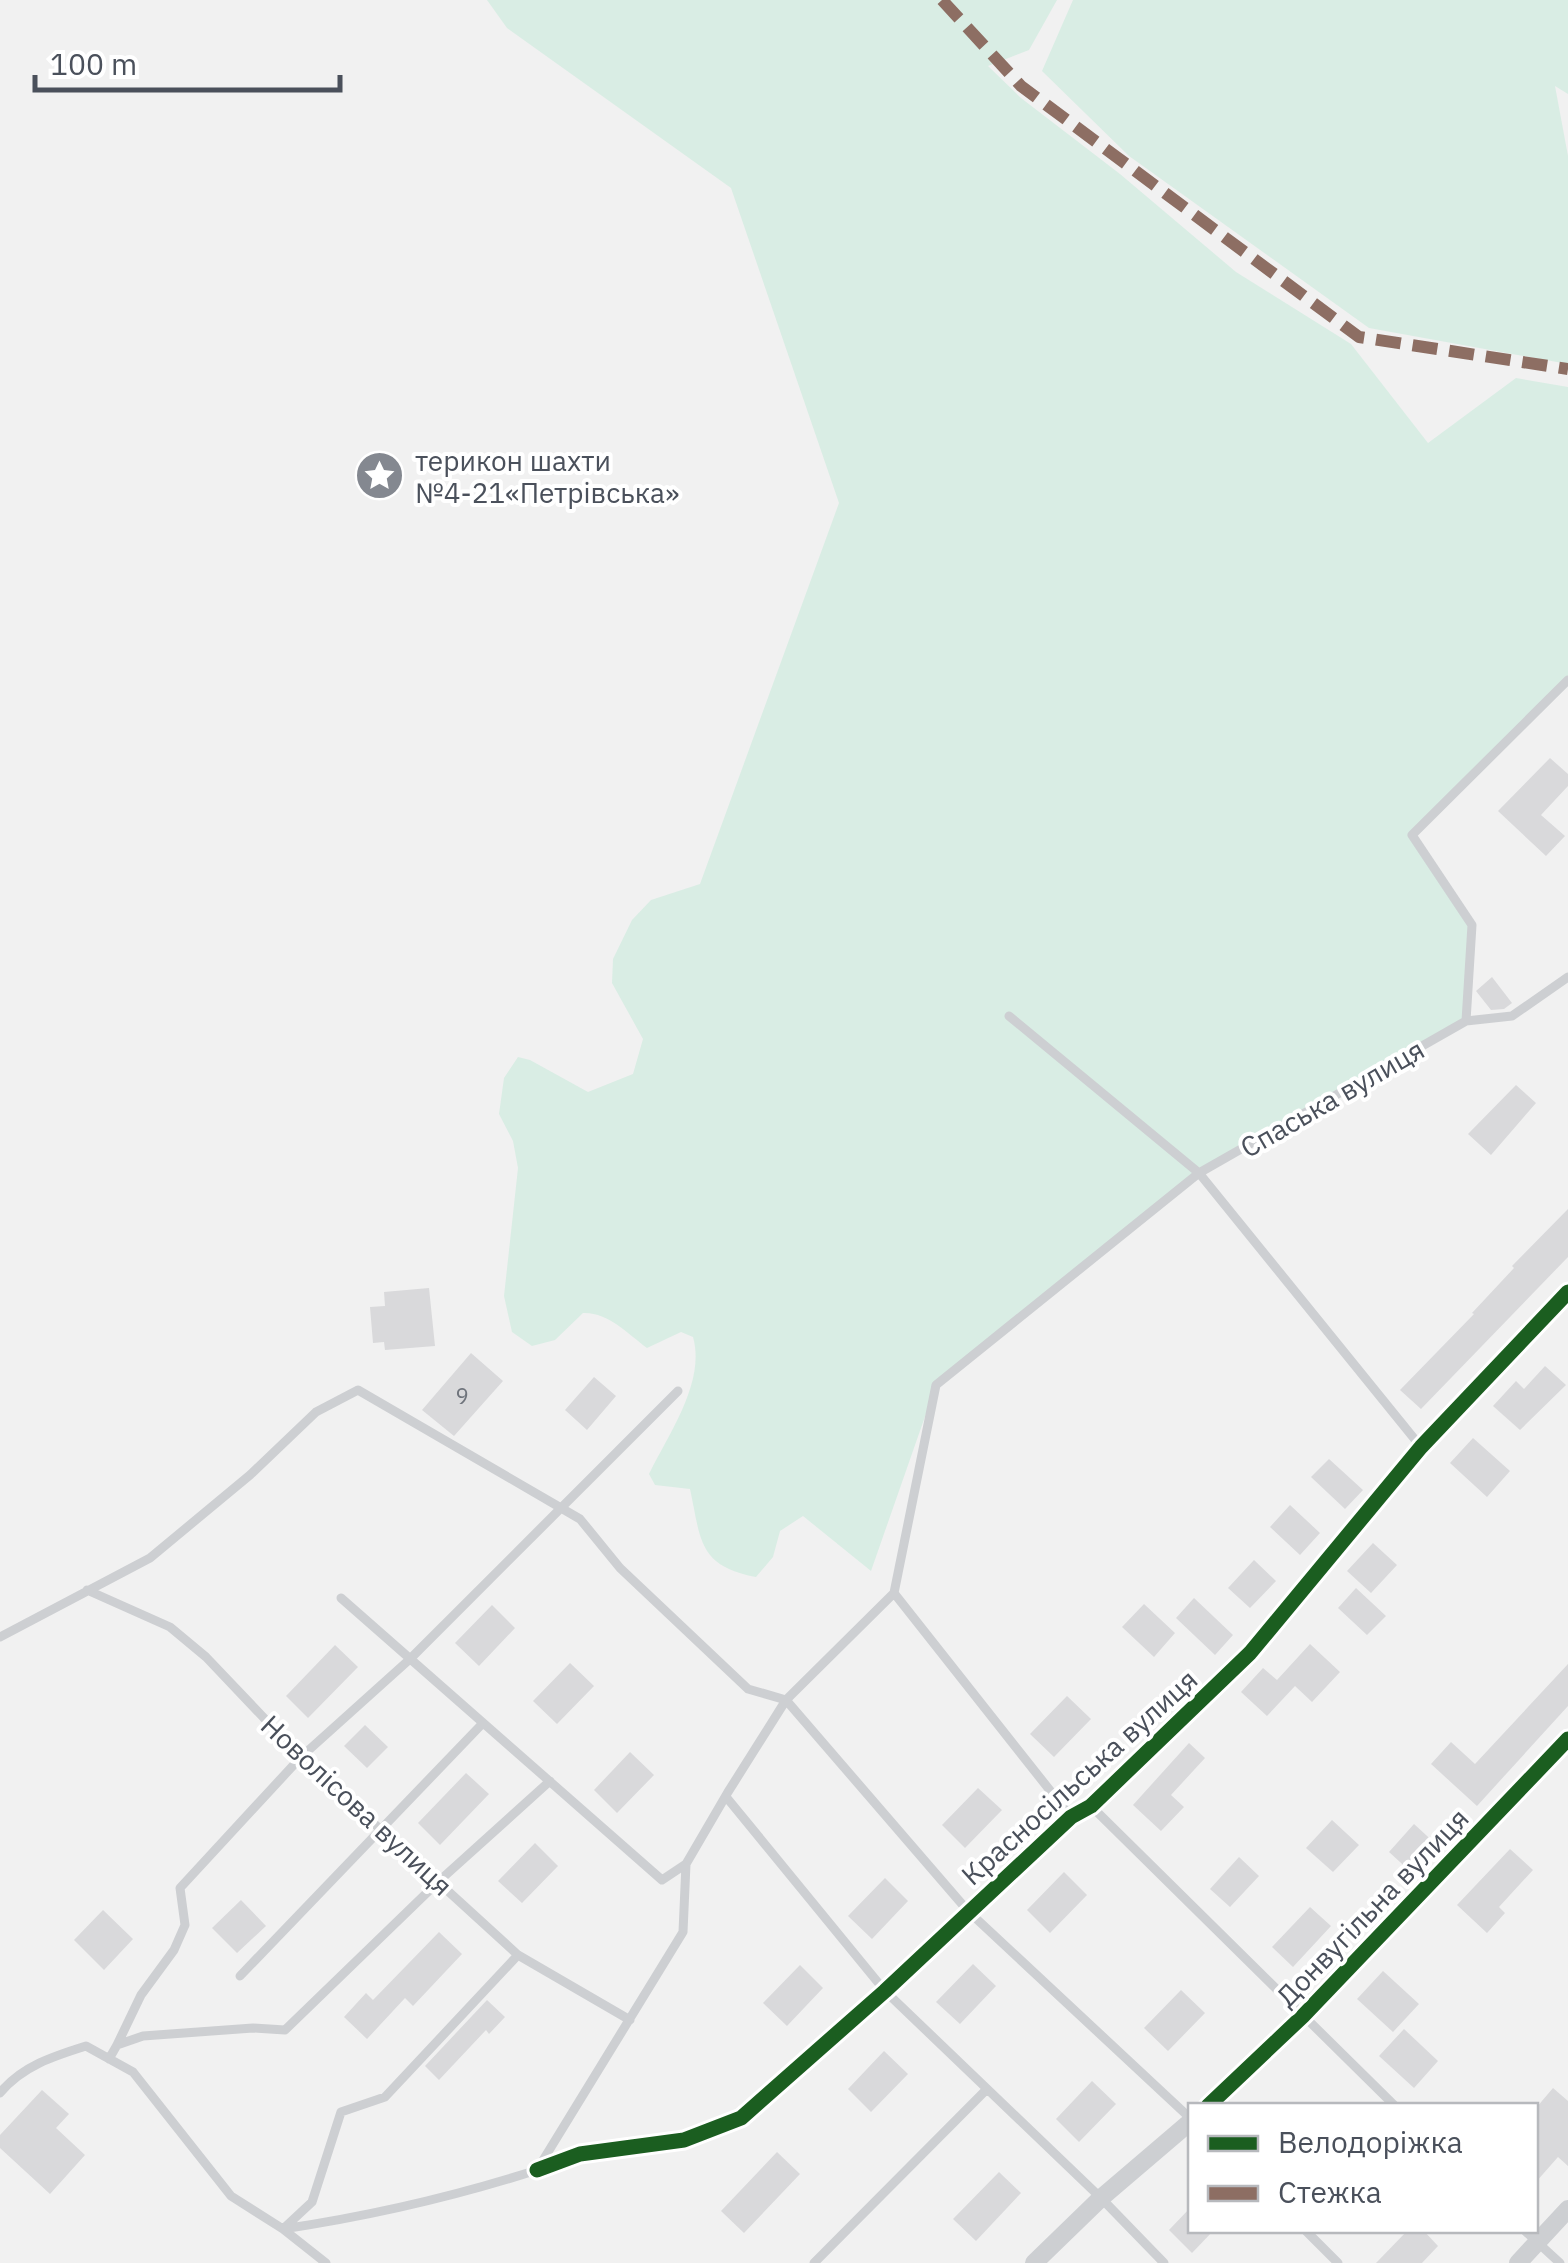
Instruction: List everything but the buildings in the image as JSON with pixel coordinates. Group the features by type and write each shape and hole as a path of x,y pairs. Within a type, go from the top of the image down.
{"street":[{"name":"Красносільська вулиця","path":"537,2170 580,2154 684,2140 741,2118 885,1991 1071,1817 1092,1806 1250,1654 1421,1446 1568,1292"},
{"name":"Донвугільна вулиця","path":"1211,2103 1302,2016 1568,1738"},
{"path":"1034,2263 1188,2122"},
{"path":"1538,2231 1568,2209"},
{"path":"1518,2263 1530,2237"}],"lane":[{"path":"1466,1021 1472,925 1412,835 1568,680"},
{"name":"Спаська вулиця","path":"894,1594 936,1386 1199,1174 1466,1021 1512,1016 1568,977"},
{"path":"1009,1016 1199,1174 1421,1446"},
{"path":"0,1637 150,1558 250,1475 316,1412 358,1390 580,1519 620,1568 748,1689 786,1700 968,1911 1188,2118"},
{"path":"109,2059 141,1995 174,1950 185,1925 180,1888 301,1758 410,1658 678,1390"},
{"name":"Новолісова вулиця","path":"88,1590 170,1627 206,1657 301,1758 518,1955 630,2020"},
{"path":"341,1598 662,1880 686,1864 786,1700 894,1594 1071,1817"},
{"path":"240,1976 483,1723"},
{"path":"117,2045 143,2036 253,2028 285,2030 438,1882 550,1782"},
{"path":"727,1798 885,1991 1164,2263"},
{"path":"1092,1806 1392,2103"},
{"path":"283,2229 378,2215 537,2170 683,1932 686,1864"},
{"path":"283,2229 312,2202 340,2112 385,2097 518,1955"},
{"path":"0,2093 9,2082 43,2060 86,2046 133,2072 231,2196 283,2229 326,2263"},
{"path":"814,2263 986,2090"},
{"path":"1308,2233 1338,2263"},
{"path":"1530,2237 1560,2263"}],"green space":[{"path":"487,0 1057,0 1029,50 988,66 1021,98 1120,174 1236,272 1351,344 1428,443 1516,378 1568,387 1568,680 1412,835 1472,925 1466,1021 1199,1173 936,1385 871,1571 803,1516 780,1531 773,1557 756,1577 737,1572 723,1566 705,1548 690,1489 655,1485 649,1474 690,1390 696,1354 693,1337 681,1332 647,1348 609,1320 583,1313 555,1340 532,1346 512,1332 504,1296 518,1168 513,1141 499,1114 504,1078 518,1057 588,1092 633,1074 643,1039 612,983 613,959 632,920 651,900 700,884 839,503 731,188 507,28"},
{"path":"1073,0 1568,0 1568,94 1555,86 1568,156 1568,364 1369,328 1129,156 1042,71"}],"marked path":[{"path":"942,0 1021,86 1359,337 1568,369"}],"cycle path":[{"path":"537,2170 580,2154 684,2140 741,2118 885,1991 1071,1817 1091,1806 1250,1653 1421,1447 1568,1292"},
{"path":"1211,2103 1303,2016 1568,1739"}],"place":[{"name":"терикон шахти №4-21«Петрівська»","path":"380,476"}]}
